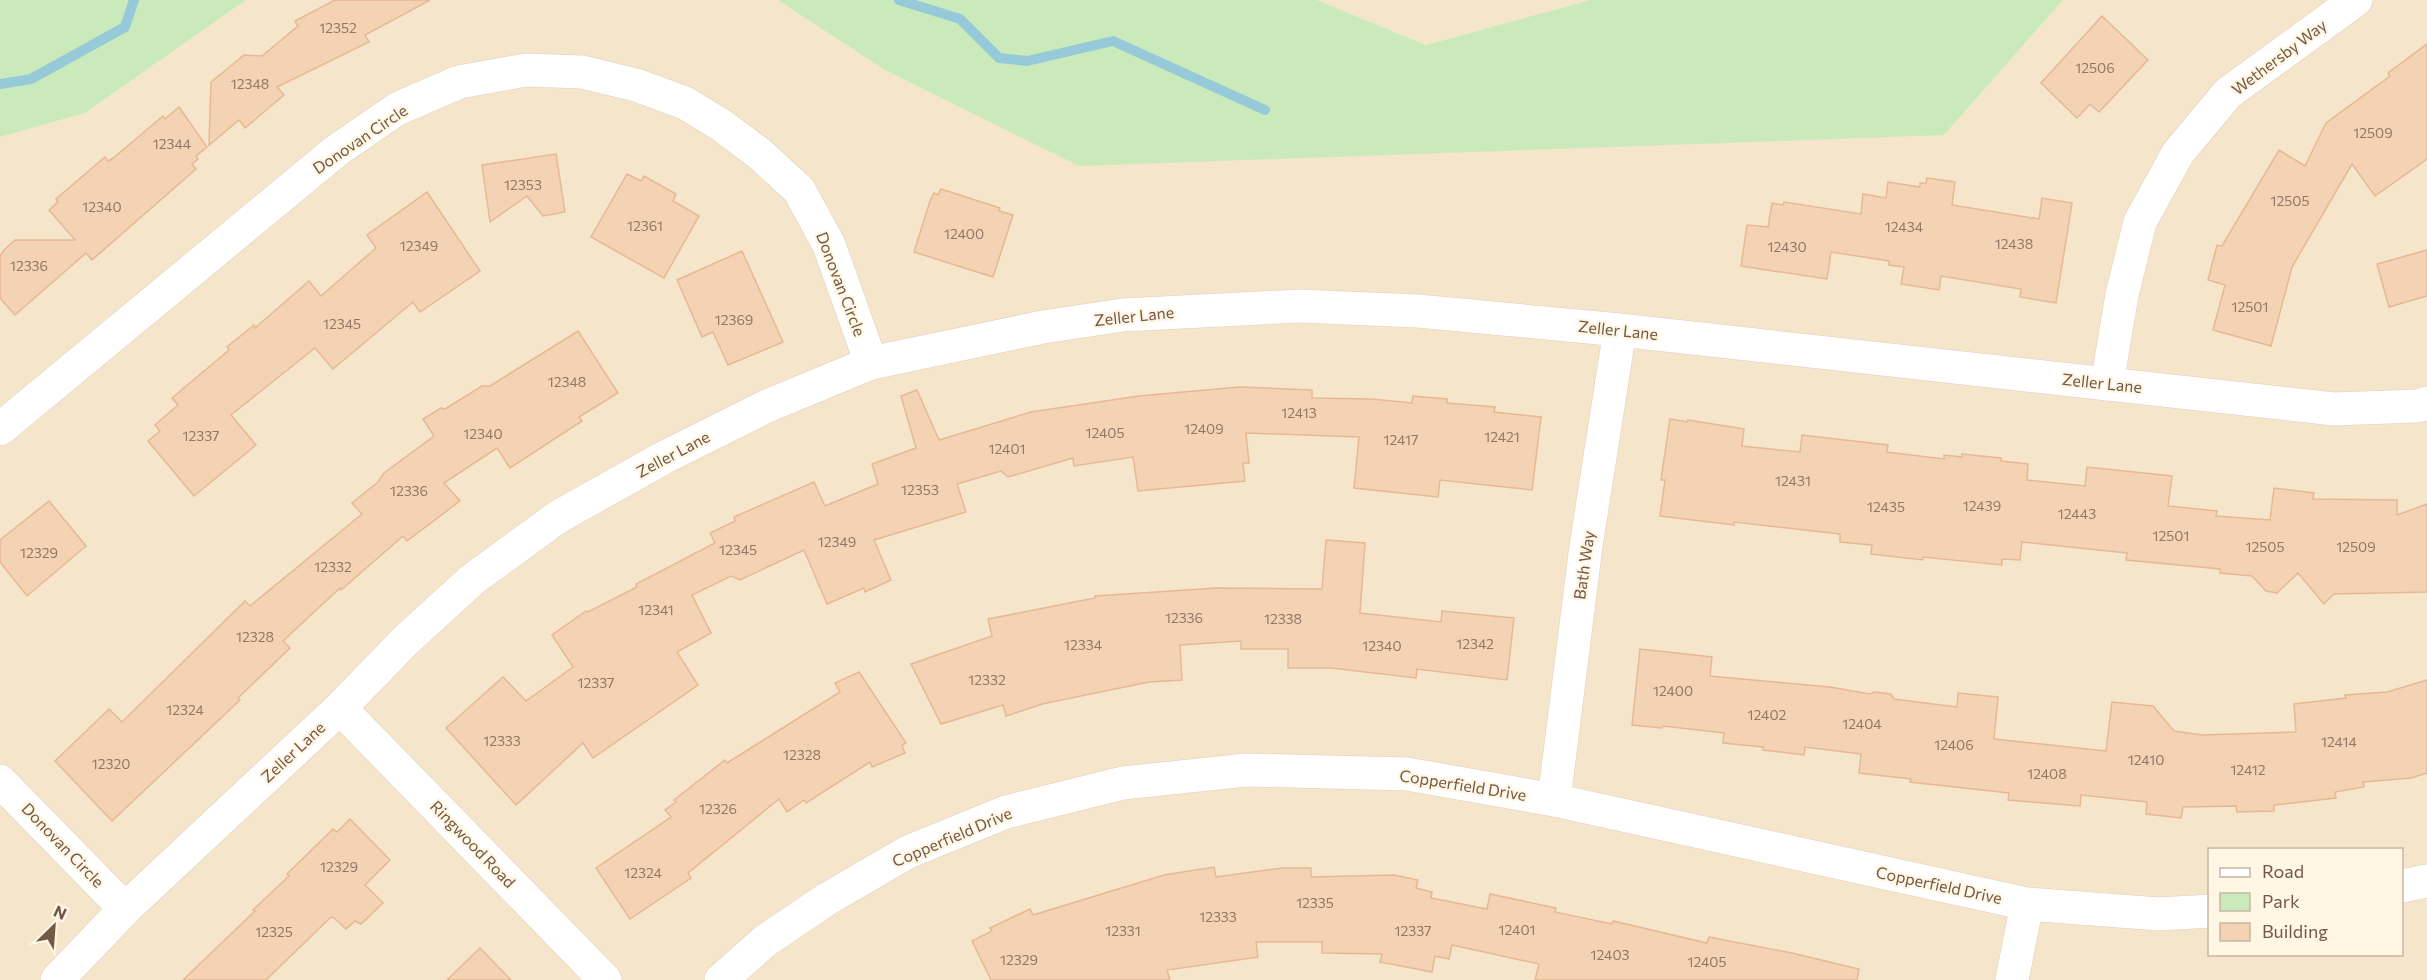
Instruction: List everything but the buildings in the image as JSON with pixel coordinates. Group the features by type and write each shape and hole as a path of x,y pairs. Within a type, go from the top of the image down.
{"street":[{"name":"Wethersby Way","path":"2107,384 2122,295 2140,222 2178,153 2229,93 2356,0"},
{"name":"Donovan Circle","path":"0,429 336,151 398,109 459,82 526,70 582,72 636,85 685,103 721,125 760,154 799,190 829,245 871,363"},
{"name":"Zeller Lane","path":"57,980 125,909 340,708 406,640 473,579 558,518 665,457 767,406 871,363 1043,327 1123,315 1201,309 1299,306 1418,311 1620,330 2334,410 2417,406 2427,403"},
{"name":"Bath Way","path":"1554,800 1586,546 1620,330"},
{"name":"Ringwood Road","path":"340,708 604,980"},
{"name":"Copperfield Drive","path":"721,980 774,935 827,899 908,852 1006,812 1123,783 1246,770 1407,774 1554,800 2028,904 2159,914 2208,911"},
{"name":"Donovan Circle","path":"0,781 125,909"},
{"path":"2403,886 2427,881"},
{"path":"2012,980 2028,904"}],"shaded area":[{"path":"246,0 1132,0 1944,135 2063,0 2427,0 2427,980 0,980 0,137 85,113"},
{"path":"1317,0 1590,0 1426,45"}],"green space":[{"path":"0,0 246,0 85,113 0,137"},
{"path":"778,0 1317,0 1426,45 1590,0 2063,0 1944,135 1079,166 885,70"}],"waterway":[{"path":"0,84 31,79 125,27 134,0"},
{"path":"899,0 960,19 999,58 1027,61 1113,41 1265,110"}]}
